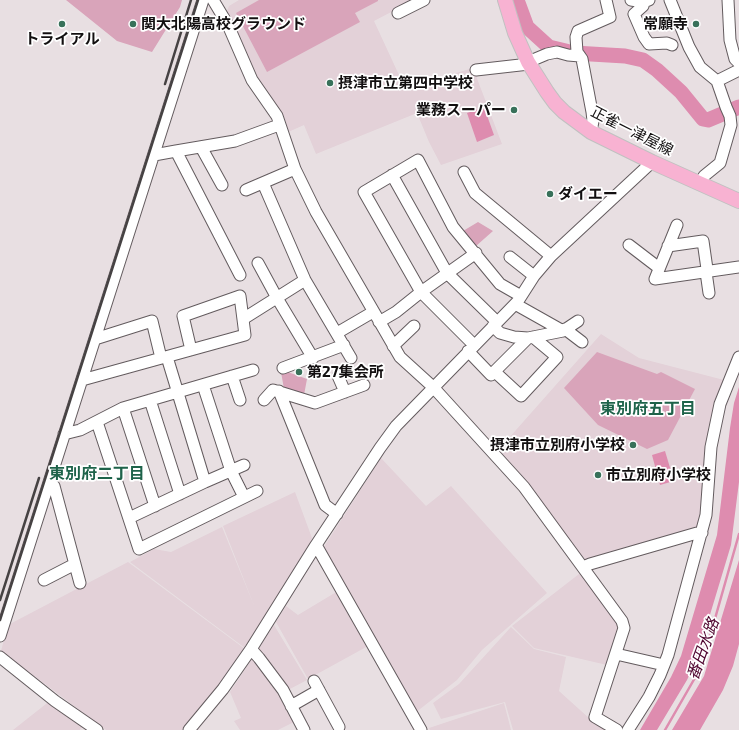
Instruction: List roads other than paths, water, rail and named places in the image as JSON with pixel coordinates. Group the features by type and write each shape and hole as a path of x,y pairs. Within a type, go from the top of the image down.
{"main road":[{"name":"正雀一津屋線","path":"505,0 515,32 529,63 555,103 574,120 591,132 652,162 739,201"}],"street":[{"path":"0,636 203,0"},
{"path":"213,0 228,25 252,80 277,116 295,169 316,212 400,357 433,387 524,487 622,621 624,628 595,717 617,730"},
{"path":"398,13 424,0"},
{"path":"591,132 593,121 592,112 576,36 578,31 610,16 606,0"},
{"path":"631,0 647,1"},
{"path":"670,0 689,47 700,67 717,81 728,111 731,125 720,163 704,176 700,183"},
{"path":"717,81 739,65 735,59 730,40 728,0"},
{"path":"647,1 634,14 644,37 649,44 667,43 672,45"},
{"path":"476,70 529,63 547,54 557,52 568,56 579,54"},
{"path":"154,154 235,142 279,125"},
{"path":"201,147 222,185"},
{"path":"176,151 240,275"},
{"path":"531,338 491,375 471,348 421,292 364,192 418,160 453,227 476,253 500,284 518,300 582,342"},
{"path":"189,730 223,689 251,649 316,545 396,426 518,300 550,256 652,162"},
{"path":"246,190 295,169"},
{"path":"464,172 475,193 550,256"},
{"path":"392,175 448,274 495,324 500,333 514,337 531,338 564,330 578,321"},
{"path":"263,182 305,280 351,358"},
{"path":"677,225 655,279 739,267"},
{"path":"668,246 703,241 710,293"},
{"path":"629,245 659,268"},
{"path":"379,322 396,312 421,292 476,253"},
{"path":"510,257 534,276"},
{"path":"258,263 313,358"},
{"path":"243,320 305,280"},
{"path":"82,380 164,357 191,350 245,335 240,296 183,316 191,350"},
{"path":"336,333 373,312"},
{"path":"95,339 152,321 177,393 205,482"},
{"path":"393,346 414,326"},
{"path":"495,372 521,396 557,357 531,338"},
{"path":"283,368 313,358 344,345"},
{"path":"628,730 649,697 664,665 706,515 711,447 720,404 739,357"},
{"path":"64,434 80,430 123,408 252,370"},
{"path":"232,376 240,400"},
{"path":"338,376 345,392"},
{"path":"203,385 231,471 244,497"},
{"path":"264,400 273,390 315,403 364,385"},
{"path":"279,392 324,505 337,514"},
{"path":"150,400 180,494"},
{"path":"123,408 155,506"},
{"path":"97,422 140,549 257,491"},
{"path":"129,518 244,465"},
{"path":"49,482 54,486 80,583"},
{"path":"583,568 590,564 697,532 702,533"},
{"path":"316,545 421,730"},
{"path":"44,580 75,564"},
{"path":"251,649 283,690 304,730"},
{"path":"616,654 664,665"},
{"path":"0,657 55,701 97,730"},
{"path":"291,706 317,685 339,727"}],"waterway":[{"path":"517,0 527,27 549,47 574,53 625,56 643,60 657,70 681,92 703,119 708,120 739,107"},
{"name":"番田水路","path":"665,730 703,661 739,534"}],"railway":[{"path":"165,84 191,0"},
{"path":"0,620 198,0"},
{"path":"0,600 39,478"}],"place":[{"name":"トライアル","path":"62,24"},
{"name":"関大北陽高校グラウンド","path":"133,24"},
{"name":"常願寺","path":"696,24"},
{"name":"摂津市立第四中学校","path":"330,83"},
{"name":"業務スーパー","path":"514,110"},
{"name":"ダイエー","path":"550,194"},
{"name":"第27集会所","path":"299,372"},
{"name":"摂津市立別府小学校","path":"633,445"},
{"name":"市立別府小学校","path":"598,475"}],"district":[{"name":"東別府五丁目","path":"648,409"},
{"name":"東別府二丁目","path":"97,474"}]}
